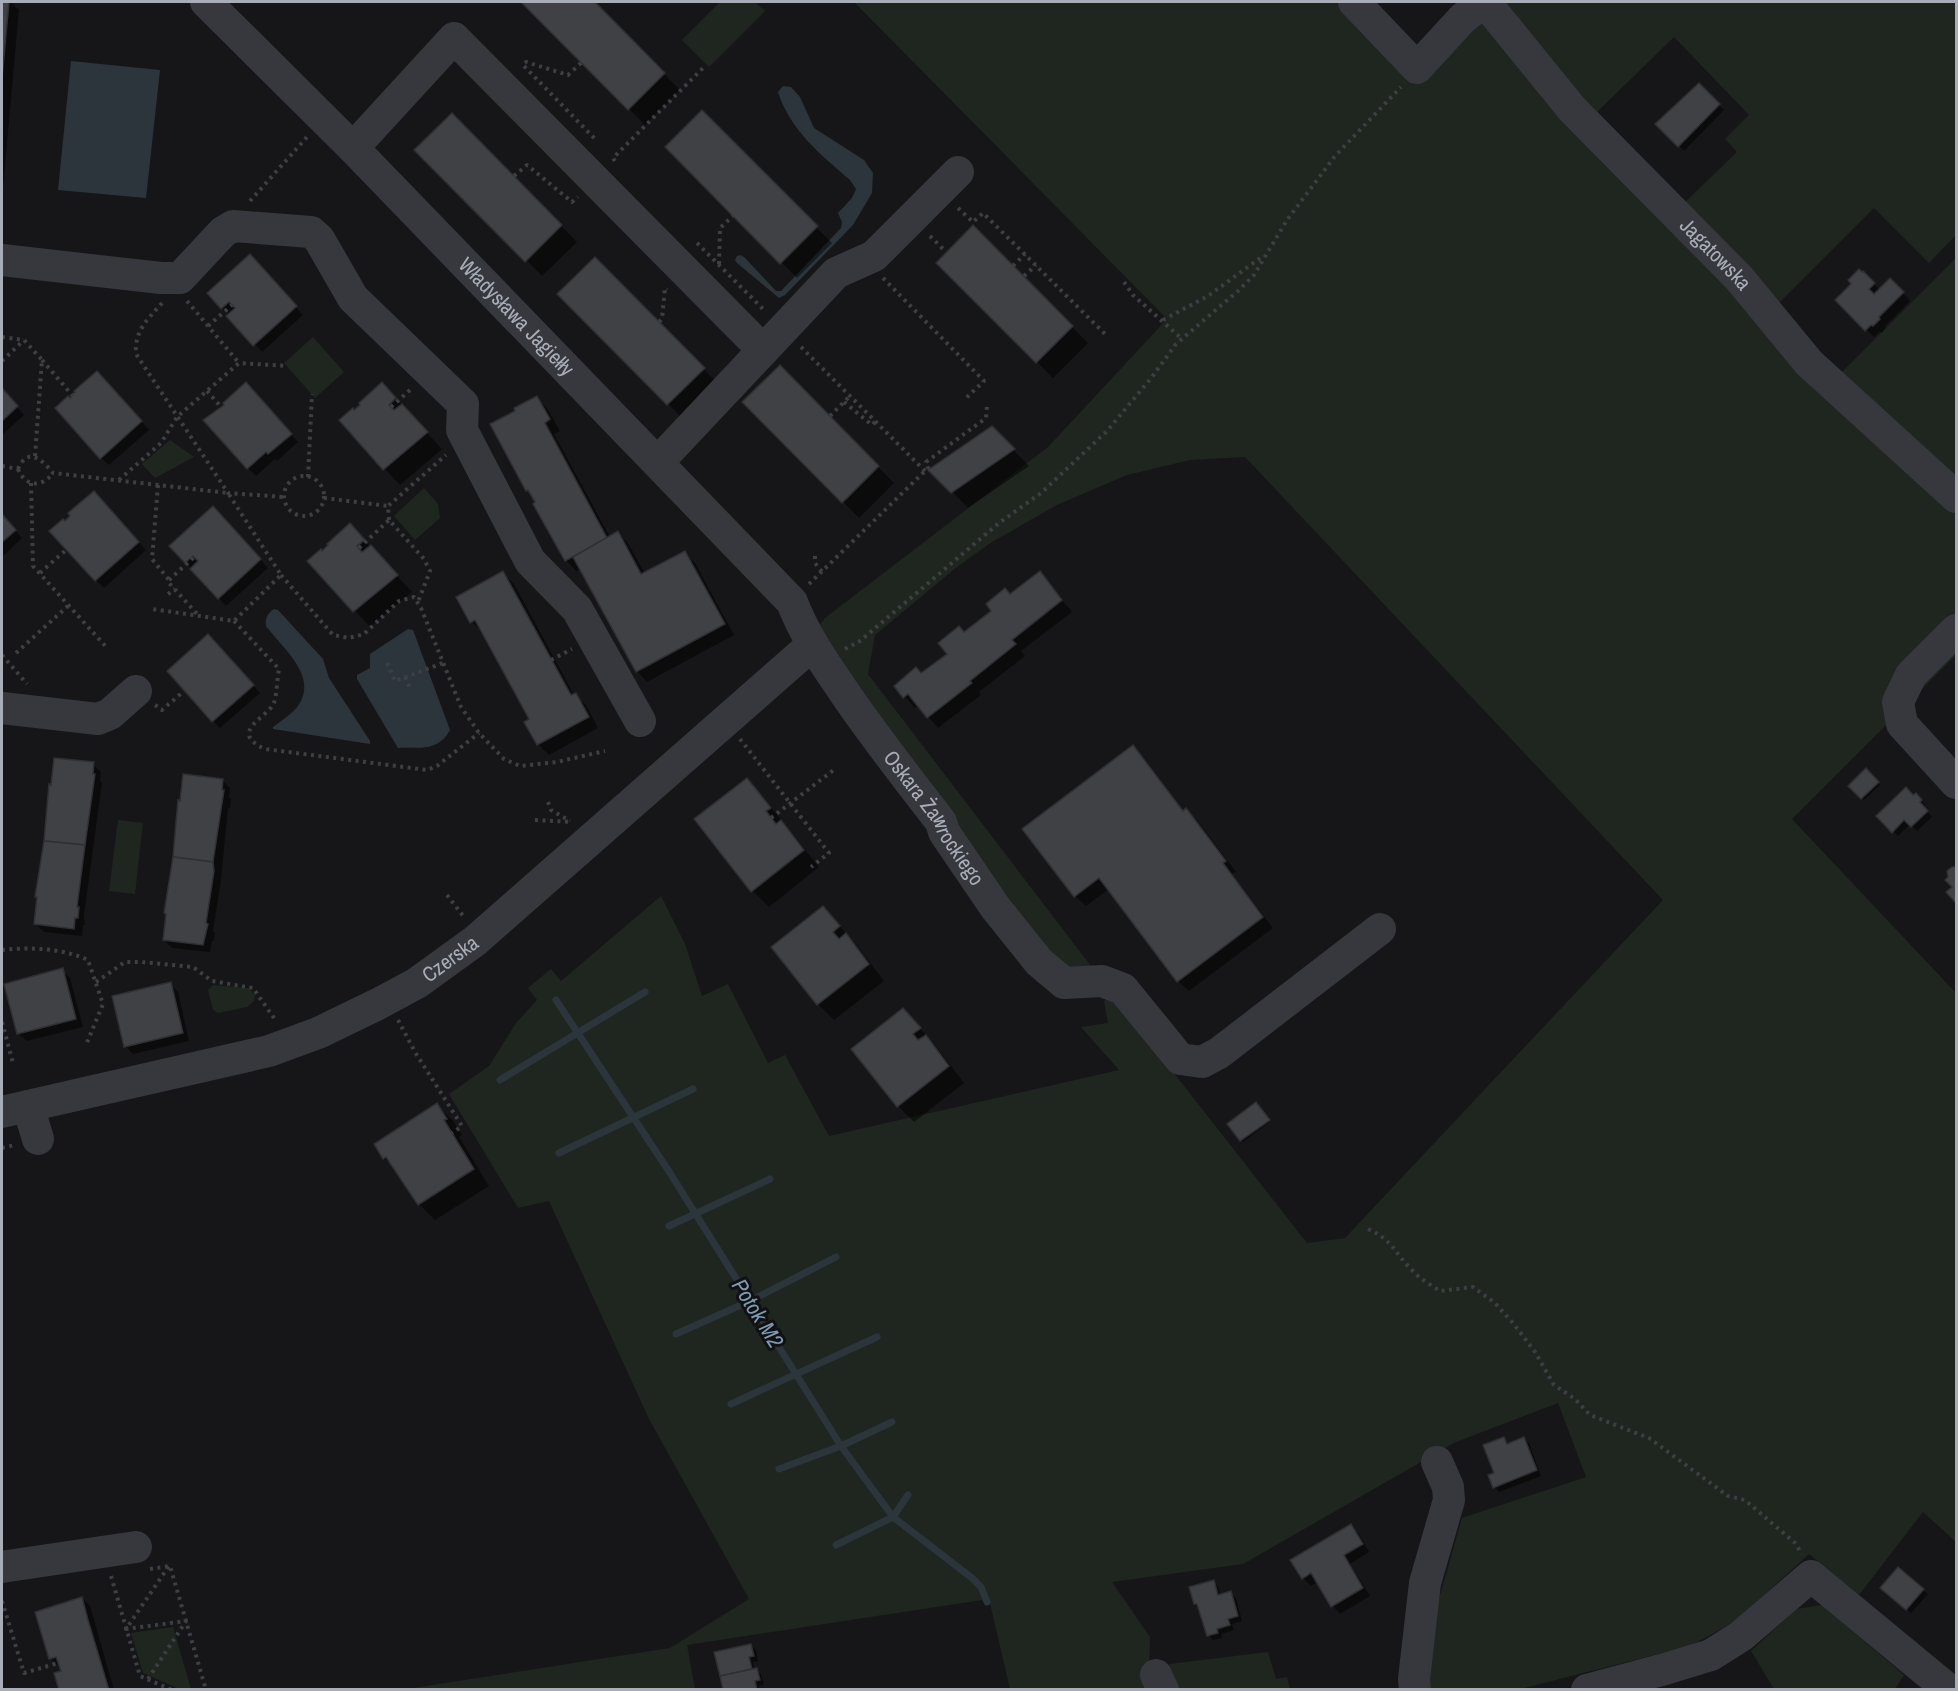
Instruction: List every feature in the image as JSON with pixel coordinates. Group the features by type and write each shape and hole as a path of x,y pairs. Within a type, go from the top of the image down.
{"street":[{"name":"Władysława Jagiełły","path":"206,2 353,148 792,602 802,629 812,645"},
{"path":"1354,2 1417,68"},
{"name":"Jagatowska","path":"1417,68 1463,18 1484,2 1572,108 1738,278 1809,363 1956,497"},
{"path":"353,148 454,38 610,168 773,339"},
{"path":"657,462 836,273 874,256 955,186"},
{"path":"2,260 161,278 177,282 223,232 233,226 311,232 319,239 353,298 463,404 462,430 530,561 577,609 640,721"},
{"path":"1956,630 1911,675 1898,702 1902,724 1956,783"},
{"name":"Oskara Żawrockiego","path":"812,645 877,741 941,822 944,832 995,907 1040,962 1064,984 1102,981 1123,989 1180,1059 1202,1062 1220,1053 1380,929"},
{"name":"Czerska","path":"15,1109 269,1051 318,1032 417,983 475,941 812,645"},
{"path":"2,708 98,719 110,714 136,691"},
{"path":"15,1109 38,1140"},
{"path":"1415,1689 1414,1679 1425,1583 1449,1500 1448,1487 1437,1462"},
{"path":"2,1567 138,1559"},
{"path":"1587,1689 1665,1670 1711,1655 1741,1636 1811,1576 1949,1689"}],"path":[{"path":"581,63 568,75 526,62 523,65 596,141"},
{"path":"514,176 527,165 572,202 610,168 705,66"},
{"path":"860,641 999,523 1041,493 1107,430 1182,339 1254,275 1287,220 1335,156 1417,68"},
{"path":"233,226 238,214 324,119"},
{"path":"604,150 610,168"},
{"path":"955,186 973,222 983,213 1105,334"},
{"path":"718,264 720,228 733,216"},
{"path":"925,232 944,250"},
{"path":"693,239 718,264 773,339 850,396 925,471"},
{"path":"1013,266 1025,254"},
{"path":"1163,320 1208,296 1266,254"},
{"path":"1024,276 1036,265"},
{"path":"875,270 984,381 965,399"},
{"path":"239,363 208,326 177,282 144,323 135,341 136,354 281,576 333,635 349,638 364,634 399,601 414,597 461,707 479,733 504,759 520,766 557,762 605,751"},
{"path":"1124,282 1133,296 1182,339"},
{"path":"659,322 662,319 665,288 673,296"},
{"path":"208,326 232,305"},
{"path":"2,337 24,340 72,395"},
{"path":"2,361 24,340"},
{"path":"35,456 42,360"},
{"path":"118,480 161,443 177,417 239,363 286,366"},
{"path":"207,390 221,407"},
{"path":"308,477 312,394"},
{"path":"830,416 850,396"},
{"path":"844,402 872,425 876,422"},
{"path":"810,584 928,468 926,462 986,418 987,406"},
{"path":"324,498 388,506 466,438"},
{"path":"52,473 42,483 32,483 21,477 18,469 21,463 35,456 42,459 52,473 284,497"},
{"path":"2,466 18,469"},
{"path":"308,477 317,481 321,486 324,498 323,504 314,514 301,517 289,510 284,497 288,484 293,479 308,477"},
{"path":"32,483 33,566 108,649"},
{"path":"158,485 152,559 199,616"},
{"path":"388,506 389,520 424,559 430,571 418,603"},
{"path":"359,548 389,520"},
{"path":"40,573 66,550"},
{"path":"815,556 815,562 822,572"},
{"path":"169,580 194,557"},
{"path":"234,621 281,576"},
{"path":"168,594 175,589"},
{"path":"16,653 69,605"},
{"path":"152,609 234,621 279,669 273,705 250,729 251,739 257,746 265,749 427,770 437,766 479,733"},
{"path":"2,655 10,664"},
{"path":"387,663 395,681 444,663"},
{"path":"405,677 410,688"},
{"path":"737,735 829,853 811,867"},
{"path":"765,769 769,766"},
{"path":"771,818 835,769"},
{"path":"548,802 551,810 573,823"},
{"path":"447,895 467,920 462,924"},
{"path":"2,950 41,949 88,960 103,1004 86,1045"},
{"path":"96,982 125,962 193,967 212,981 252,988 279,1026"},
{"path":"396,1016 415,1052 462,1126 452,1133"},
{"path":"2,1022 13,1063"},
{"path":"1368,1228 1380,1234 1413,1271 1440,1291 1473,1287 1495,1303 1535,1352 1554,1386 1575,1399 1590,1415 1649,1437 1728,1496 1744,1500 1795,1543 1808,1562 1811,1576"},
{"path":"138,1559 170,1566"},
{"path":"170,1566 206,1689"},
{"path":"126,1629 170,1566"},
{"path":"120,1574 110,1575 140,1676 172,1689"},
{"path":"2,1601 24,1673 58,1663"},
{"path":"126,1629 186,1621"},
{"path":"148,1679 186,1621"}],"shaded area":[{"path":"720,2 755,2 765,11 709,67 682,40"},
{"path":"854,2 1345,2 1400,56 1476,11 1956,507 1956,655 1792,819 1956,993 1956,1542 1923,1512 1859,1595 1809,1554 1736,1621 1690,1646 1520,1689 1429,1689 1431,1627 1462,1518 1586,1477 1558,1403 1456,1442 1243,1564 1112,1582 1150,1637 1149,1674 1154,1689 1010,1689 989,1599 687,1645 695,1689 400,1690 670,1648 749,1599 649,1419 549,1201 518,1208 449,1094 489,1066 516,1023 537,1000 528,988 551,969 561,981 661,896 685,944 702,996 728,984 768,1063 785,1055 829,1136 1119,1070 1081,1027 1108,1023 1104,1001 1112,994 1307,1243 1345,1238 1663,900 1245,457 1190,460 1127,475 1057,505 992,542 957,567 875,635 868,674 1097,974 1074,970 1052,956 1006,908 818,627 825,618 1048,447 1167,319"},
{"path":"1503,2 1956,2 1956,235 1929,263 1874,208 1774,308 1681,206 1737,152 1725,139 1749,115 1674,37 1594,115"},
{"path":"71,61 160,70 146,198 58,190"},
{"path":"783,86 791,87 800,97 814,128 864,160 873,173 872,193 853,225 785,295 779,298 737,263 735,260 737,256 741,255 745,258 776,291 781,291 841,228 842,222 838,213 852,198 856,189 850,180 798,130 783,106 778,92"},
{"path":"1956,258 1956,488 1838,376"},
{"path":"313,337 344,372 315,398 284,363"},
{"path":"170,440 194,457 155,478 142,464"},
{"path":"424,488 438,504 440,518 415,540 394,516"},
{"path":"274,609 278,610 323,659 329,678 370,744 273,729 298,706 303,695 304,684 296,663 266,626 267,616"},
{"path":"408,629 413,630 450,730 440,742 421,748 398,748 357,679 357,675 370,668 370,654"},
{"path":"118,820 143,823 135,894 109,891"},
{"path":"213,985 248,988 255,995 254,1001 247,1007 218,1013 213,1010 208,990"},
{"path":"1822,1605 1904,1675 1895,1689 1774,1689 1751,1651 1796,1609"},
{"path":"173,1627 191,1689 179,1689 143,1673 131,1633"},
{"path":"1268,1652 1276,1679 1287,1677 1290,1689 1174,1689 1171,1685 1169,1664"}],"building":[{"path":"2,2 9,2 2,78"},
{"path":"521,2 595,2 665,73 628,110"},
{"path":"1699,83 1720,104 1678,147 1655,124"},
{"path":"702,110 818,226 780,264 665,147"},
{"path":"452,113 562,225 525,262 414,150"},
{"path":"973,225 1073,326 1036,363 936,263"},
{"path":"250,254 297,306 253,346 226,316 235,308 229,302 221,309 207,293"},
{"path":"595,257 705,368 667,405 557,294"},
{"path":"1859,269 1875,283 1869,289 1874,294 1890,278 1904,292 1873,326 1871,325 1865,331 1835,300 1851,284 1848,280"},
{"path":"780,365 879,466 842,503 742,402"},
{"path":"97,371 142,421 100,459 55,408 68,396 70,398 74,391"},
{"path":"246,382 292,434 247,469 203,420 224,405 223,403"},
{"path":"382,382 396,398 389,405 394,410 402,404 428,432 383,470 339,420 360,405 359,403"},
{"path":"2,388 18,406 2,421"},
{"path":"537,396 550,419 545,423 607,538 565,561 533,504 535,502 528,490 526,491 490,424"},
{"path":"992,426 1015,449 951,493 928,470"},
{"path":"94,491 139,542 95,581 49,531 63,519 65,521 70,516 68,513"},
{"path":"213,506 261,559 218,599 190,569 198,561 193,556 185,563 169,546"},
{"path":"2,514 16,530 2,542"},
{"path":"350,523 365,540 357,546 362,552 371,545 398,575 353,612 307,561 321,549 322,551"},
{"path":"618,531 641,574 685,551 725,624 636,672 573,557"},
{"path":"503,571 571,695 576,693 589,717 537,745 524,722 529,719 475,620 470,623 456,597"},
{"path":"1040,571 1062,600 1012,640 1016,644 970,681 972,683 927,718 908,694 903,698 894,686 916,667 921,673 947,654 938,643 959,626 964,632 991,611 986,604 1005,588 1010,594"},
{"path":"208,634 254,685 212,722 167,671"},
{"path":"1133,745 1183,811 1186,808 1226,861 1223,863 1263,917 1177,982 1099,878 1074,897 1022,829"},
{"path":"54,758 94,762 93,774 95,774 85,845 44,841 49,784 51,785"},
{"path":"1866,768 1879,782 1861,799 1848,786"},
{"path":"183,774 223,779 222,790 224,790 213,862 173,857 178,800 180,801"},
{"path":"747,778 771,808 766,811 776,824 781,820 804,850 751,892 694,819"},
{"path":"1906,787 1913,795 1916,793 1928,811 1911,827 1904,820 1892,833 1876,816"},
{"path":"44,841 85,845 77,907 79,907 78,918 75,918 74,929 34,924 37,897 35,897"},
{"path":"173,857 213,862 214,871 206,923 208,924 203,945 163,940 166,914 164,913"},
{"path":"1956,867 1956,903 1946,892 1952,887 1945,880 1948,877 1947,871"},
{"path":"823,906 840,926 833,932 839,939 846,933 869,964 817,1005 771,947"},
{"path":"63,968 76,1019 17,1034 4,984"},
{"path":"171,982 183,1033 124,1047 112,996"},
{"path":"903,1008 921,1028 913,1034 918,1040 926,1035 949,1066 897,1107 851,1049"},
{"path":"1256,1102 1270,1120 1240,1141 1227,1124"},
{"path":"437,1103 447,1119 444,1120 474,1169 418,1205 386,1157 383,1159 374,1144"},
{"path":"1504,1437 1507,1444 1524,1437 1537,1470 1493,1488 1488,1475 1494,1473 1483,1445"},
{"path":"1351,1524 1363,1544 1344,1555 1363,1588 1331,1607 1311,1573 1302,1579 1290,1560"},
{"path":"1898,1567 1924,1589 1906,1610 1880,1588"},
{"path":"1214,1580 1218,1595 1231,1591 1238,1616 1228,1619 1230,1625 1217,1629 1218,1633 1207,1636 1189,1587"},
{"path":"82,1597 109,1690 59,1690 54,1673 61,1671 56,1657 49,1659 35,1612"},
{"path":"751,1644 754,1656 749,1657 752,1669 720,1676 714,1652"},
{"path":"757,1668 760,1680 755,1681 757,1690 723,1690 720,1676"}],"waterway":[{"path":"500,1080 645,992"},
{"name":"Potok M2","path":"556,1000 670,1173 841,1446 893,1517 972,1578 981,1587 987,1602"},
{"path":"559,1153 693,1089"},
{"path":"669,1226 770,1179"},
{"path":"676,1334 750,1301 836,1257"},
{"path":"731,1404 877,1337"},
{"path":"779,1469 841,1446 892,1422"},
{"path":"836,1545 893,1517 908,1495"}]}
